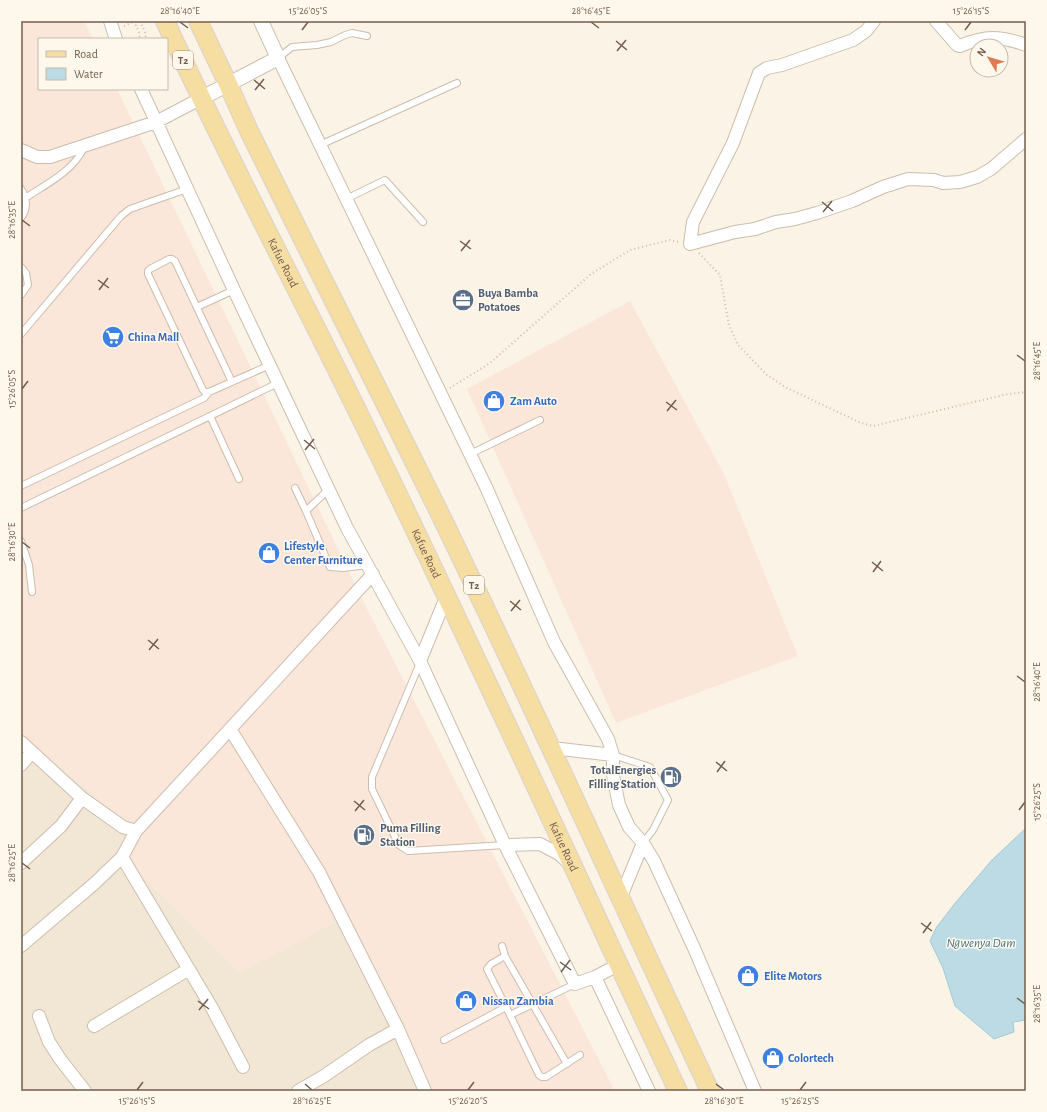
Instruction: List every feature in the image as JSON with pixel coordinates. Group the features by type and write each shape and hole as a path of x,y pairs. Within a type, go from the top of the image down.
{"main road":[{"name":"Kafue Road","path":"165,21 200,99 369,435 447,595 678,1091"},
{"name":"T2","path":"198,21 249,131 440,514 552,748 620,899 710,1091"}],"street":[{"path":"110,21 116,38"},
{"path":"261,21 346,199 440,390 554,642 608,738 613,755 612,775 619,805 630,827 644,843 654,861 687,933 755,1091"},
{"path":"874,21 866,30 853,40 782,65 767,68 759,73 733,143 693,222 690,244 817,213 908,179 934,180 943,183 960,182 977,177 991,169 1026,139"},
{"path":"936,21 957,45 960,46 979,38 992,37 1026,45"},
{"path":"21,150 37,157 50,157 156,122 278,58"},
{"path":"141,90 347,528 420,661 505,845 575,984 595,977 618,965"},
{"path":"21,946 95,883 122,856 136,831 230,729 371,570"},
{"path":"420,661 447,595"},
{"path":"230,729 319,872 398,1029 425,1091"},
{"path":"21,742 82,798 123,827 136,831"},
{"path":"552,748 613,755"},
{"path":"21,765 32,752"},
{"path":"21,863 61,826 82,798"},
{"path":"620,899 644,843"},
{"path":"505,845 540,844 559,854 573,868"},
{"path":"122,856 212,1008 243,1067"},
{"path":"94,1026 189,969"},
{"path":"595,977 648,1091"},
{"path":"38,1016 49,1042 60,1059 85,1091"},
{"path":"298,1091 324,1076 369,1045 398,1029"}],"lane":[{"path":"278,58 292,47 331,42 352,33 367,36"},
{"path":"320,145 457,83"},
{"path":"25,198 58,177 75,161 84,146"},
{"path":"346,199 384,180 423,222"},
{"path":"21,334 121,216 134,207 187,188"},
{"path":"21,189 25,198 25,209 21,218"},
{"path":"209,392 205,392 203,390 148,274 148,271 169,259 175,261 232,382"},
{"path":"21,267 26,273 28,285 21,295"},
{"path":"197,307 234,290"},
{"path":"21,486 204,398 209,392 270,365"},
{"path":"21,508 278,383"},
{"path":"210,416 239,479"},
{"path":"470,454 540,420"},
{"path":"295,488 330,567 371,570"},
{"path":"306,511 329,489"},
{"path":"21,541 29,565 32,592"},
{"path":"420,661 372,777 372,789 399,844 408,852 505,845"},
{"path":"613,755 650,767 668,800 653,830 644,843"},
{"path":"502,946 505,956 567,1064"},
{"path":"505,956 490,964 487,970 539,1075 546,1077 580,1055"},
{"path":"510,1015 575,984"},
{"path":"444,1040 506,1007"}],"path":[{"path":"134,21 140,38"},
{"path":"140,21 146,38"},
{"path":"440,390 447,390 490,363 591,274 630,250 670,240 690,244 720,275 729,326 738,345 767,375 785,387 861,423 873,426 1008,394 1026,392"}],"shaded area":[{"path":"21,21 84,21 92,38 38,38 38,90 117,90 365,605 615,1091 423,1091 336,922 240,973 129,863 124,820 21,735"},
{"path":"630,301 724,474 798,656 616,723 467,389"},
{"path":"21,735 124,820 129,863 336,922 423,1091 21,1091"}],"water":[{"name":"Ngwenya Dam","path":"1026,828 1026,1020 1013,1022 1014,1032 994,1039 955,1006 943,968 930,941 936,928 956,902 992,860"}],"place":[{"name":"Buya Bamba Potatoes","path":"463,300"},
{"name":"China Mall","path":"113,337"},
{"name":"Zam Auto","path":"494,401"},
{"name":"Lifestyle Center Furniture","path":"269,553"},
{"name":"TotalEnergies Filling Station","path":"671,777"},
{"name":"Puma Filling Station","path":"364,835"},
{"name":"Elite Motors","path":"748,976"},
{"name":"Nissan Zambia","path":"466,1001"},
{"name":"Colortech","path":"773,1058"}]}
